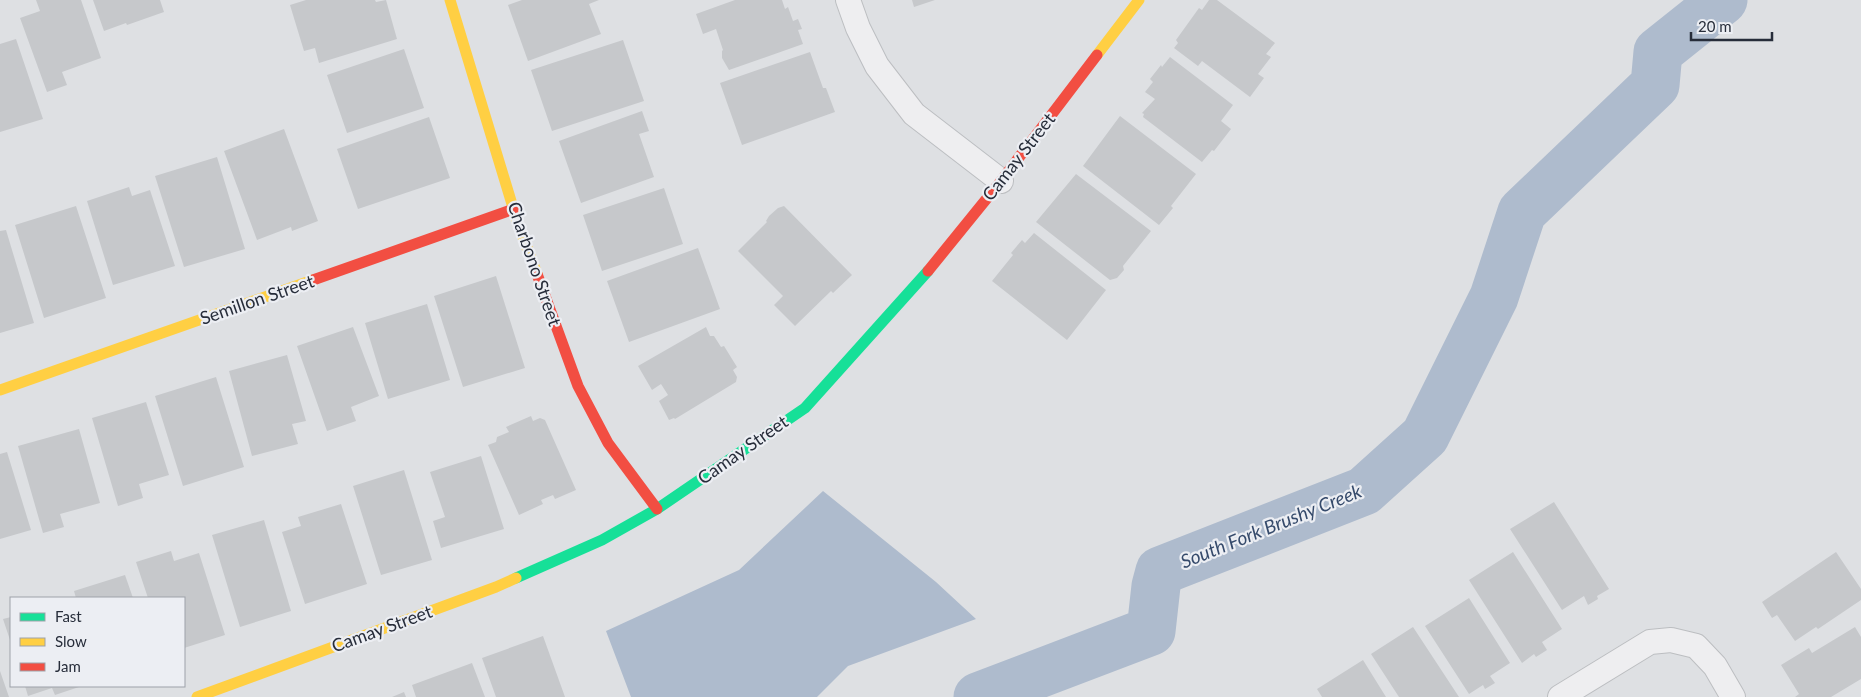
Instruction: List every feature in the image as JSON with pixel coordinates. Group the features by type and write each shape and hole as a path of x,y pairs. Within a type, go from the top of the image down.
{"street":[{"name":"Charbono Street","path":"450,0 514,209 578,386 608,443 657,509"},
{"path":"848,0 858,28 877,66 914,114 1001,181"},
{"name":"Camay Street","path":"197,697 496,588 602,540 657,509 805,408 916,286 1001,181 1139,0"},
{"name":"Semillon Street","path":"0,390 514,209"},
{"path":"1560,697 1650,642 1671,640 1696,646 1715,666 1732,697"}],"water":[{"path":"823,491 936,582 976,619 848,666 817,697 631,697 606,631 739,570"}],"building":[{"path":"36,0 81,0 101,58 62,72 67,85 47,92 20,18 40,11"},
{"path":"93,0 160,0 164,12 104,31"},
{"path":"306,0 375,0 376,2 386,0 397,39 319,63 315,48 304,51 290,5"},
{"path":"522,0 599,0 589,4 601,34 528,61 508,5"},
{"path":"735,0 782,0 785,9 788,7 793,21 798,19 802,29 798,30 803,44 729,70 722,58 723,50 716,29 703,34 696,14"},
{"path":"912,0 935,0 914,7"},
{"path":"1209,0 1217,0 1275,43 1266,54 1271,57 1258,74 1264,78 1250,97 1202,61 1198,66 1174,48 1178,43 1176,40 1199,8 1202,10"},
{"path":"16,39 43,119 0,132 0,44"},
{"path":"623,40 644,101 552,131 531,70"},
{"path":"404,49 424,108 347,133 327,75"},
{"path":"810,52 823,88 826,88 835,112 742,145 720,83"},
{"path":"1170,57 1233,105 1221,121 1231,129 1214,151 1212,150 1202,162 1143,117 1144,114 1142,113 1155,99 1145,92 1153,82 1150,79"},
{"path":"642,111 649,131 639,134 654,177 581,203 559,141"},
{"path":"1120,116 1196,174 1159,225 1083,166"},
{"path":"429,117 450,178 358,209 337,149"},
{"path":"284,129 318,221 292,231 291,227 257,240 224,151"},
{"path":"217,157 245,249 184,267 155,176"},
{"path":"1076,174 1151,231 1123,266 1124,270 1117,278 1110,280 1036,222"},
{"path":"129,187 132,196 150,190 175,266 113,285 87,201"},
{"path":"664,188 683,244 602,271 583,215"},
{"path":"76,206 106,298 44,318 15,225"},
{"path":"784,206 852,275 833,293 831,291 795,326 774,305 783,296 738,251 767,222 769,216 778,208"},
{"path":"6,230 34,323 0,333 0,231"},
{"path":"1034,233 1106,290 1067,340 992,281 1013,255 1011,253 1022,240 1025,243"},
{"path":"698,248 720,309 629,342 607,281"},
{"path":"496,276 525,368 463,387 434,296"},
{"path":"427,304 450,380 388,399 365,323"},
{"path":"353,327 379,396 351,407 356,421 327,431 297,346"},
{"path":"706,327 710,336 714,336 721,347 724,346 737,367 733,370 737,377 736,382 675,419 669,420 659,401 668,395 661,384 652,390 638,366"},
{"path":"287,355 306,421 292,424 298,444 252,456 229,371"},
{"path":"216,377 244,467 183,486 155,396"},
{"path":"146,402 169,475 139,484 143,498 118,506 92,418"},
{"path":"531,416 533,421 540,418 545,420 576,490 555,499 553,495 541,500 543,504 519,515 488,445 496,442 497,437 509,432 506,427"},
{"path":"79,429 100,503 60,514 64,527 43,533 18,446"},
{"path":"7,452 31,530 0,539 0,454"},
{"path":"481,456 504,529 441,548 433,521 445,517 430,472"},
{"path":"404,470 432,560 381,575 353,486"},
{"path":"1554,502 1609,589 1597,596 1598,599 1588,605 1584,596 1562,610 1510,529"},
{"path":"341,504 367,584 305,604 282,532 301,526 298,517"},
{"path":"264,520 291,611 240,627 212,535"},
{"path":"171,551 174,561 199,553 225,635 185,648 185,597 148,597 136,562"},
{"path":"1513,552 1562,629 1542,642 1547,650 1536,657 1534,654 1522,663 1469,580"},
{"path":"1836,552 1861,589 1861,600 1818,629 1816,627 1795,641 1777,615 1772,618 1762,602"},
{"path":"125,575 133,597 76,597 74,591"},
{"path":"1469,598 1510,663 1490,676 1495,683 1485,689 1483,685 1469,694 1425,626"},
{"path":"10,617 10,640 3,619"},
{"path":"1413,627 1459,697 1399,697 1371,654"},
{"path":"1855,627 1861,637 1861,679 1831,697 1795,697 1799,694 1781,665 1809,648 1812,653"},
{"path":"543,636 565,697 496,697 482,658"},
{"path":"1363,660 1386,697 1322,697 1317,689"},
{"path":"472,663 485,697 416,697 412,685"},
{"path":"0,671 9,697 0,697"},
{"path":"25,687 79,687 55,695 52,688 28,696"},
{"path":"404,692 406,697 392,697"}],"waterway":[{"name":"South Fork Brushy Creek","path":"978,697 1151,631 1156,586 1160,571 1364,491 1425,436 1494,297 1522,212 1655,85 1658,52 1723,0"}],"traffic: fast":[{"path":"516,578 602,540 657,509 805,408 928,271"}],"traffic: slow":[{"path":"450,0 518,224 537,274"},
{"path":"1097,55 1139,0"},
{"path":"0,390 313,280"},
{"path":"197,697 516,578"}],"traffic: jam":[{"path":"928,271 1001,181 1097,55"},
{"path":"313,280 514,209"},
{"path":"537,274 578,386 608,443 657,509"}]}
